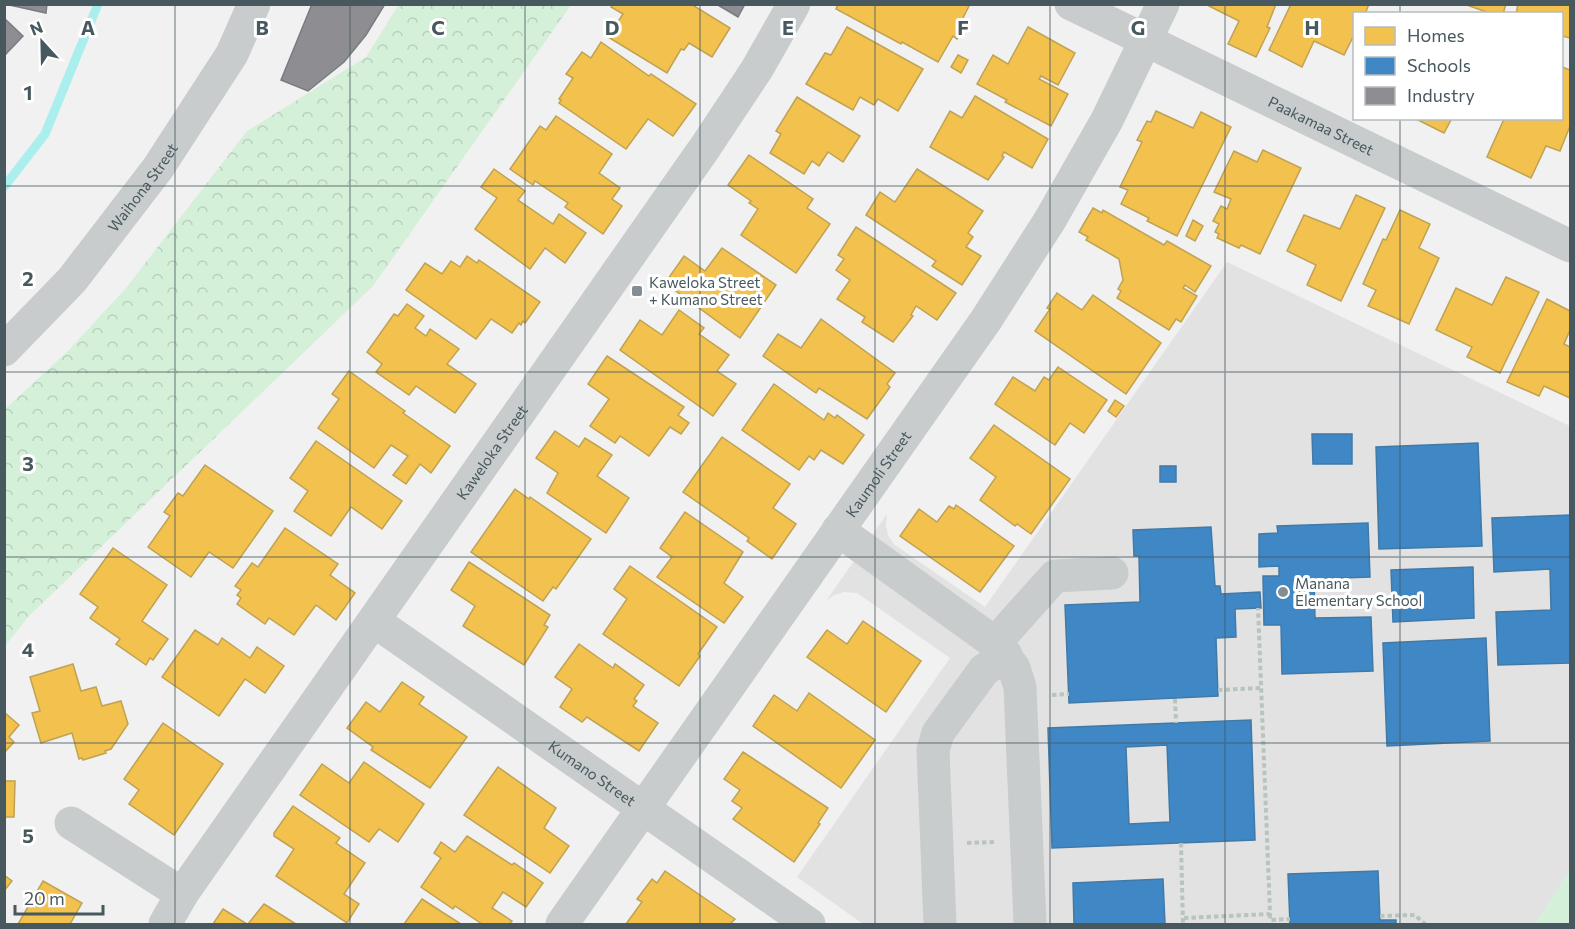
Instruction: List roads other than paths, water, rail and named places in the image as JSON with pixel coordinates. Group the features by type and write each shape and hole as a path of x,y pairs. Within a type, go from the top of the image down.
{"street":[{"name":"Waihona Street","path":"4,350 72,280 158,168 232,54 254,4"},
{"name":"Kaweloka Street","path":"165,924 182,894 706,146 757,69 794,4"},
{"name":"Paakamaa Street","path":"1071,4 1570,246"},
{"name":"Kaumoli Street","path":"562,924 986,320 1050,220 1107,120 1163,4"},
{"path":"838,530 1001,649 1014,668 1020,687 1029,924"},
{"path":"940,924 933,750 938,733 1055,576 1112,573"},
{"name":"Kumano Street","path":"374,621 809,924"},
{"path":"71,823 182,894"}],"waterway":[{"path":"4,187 45,134 98,4"}],"place":[{"name":"Kaweloka Street + Kumano Street","path":"637,291"},
{"name":"Manana Elementary School","path":"1283,592"}]}
